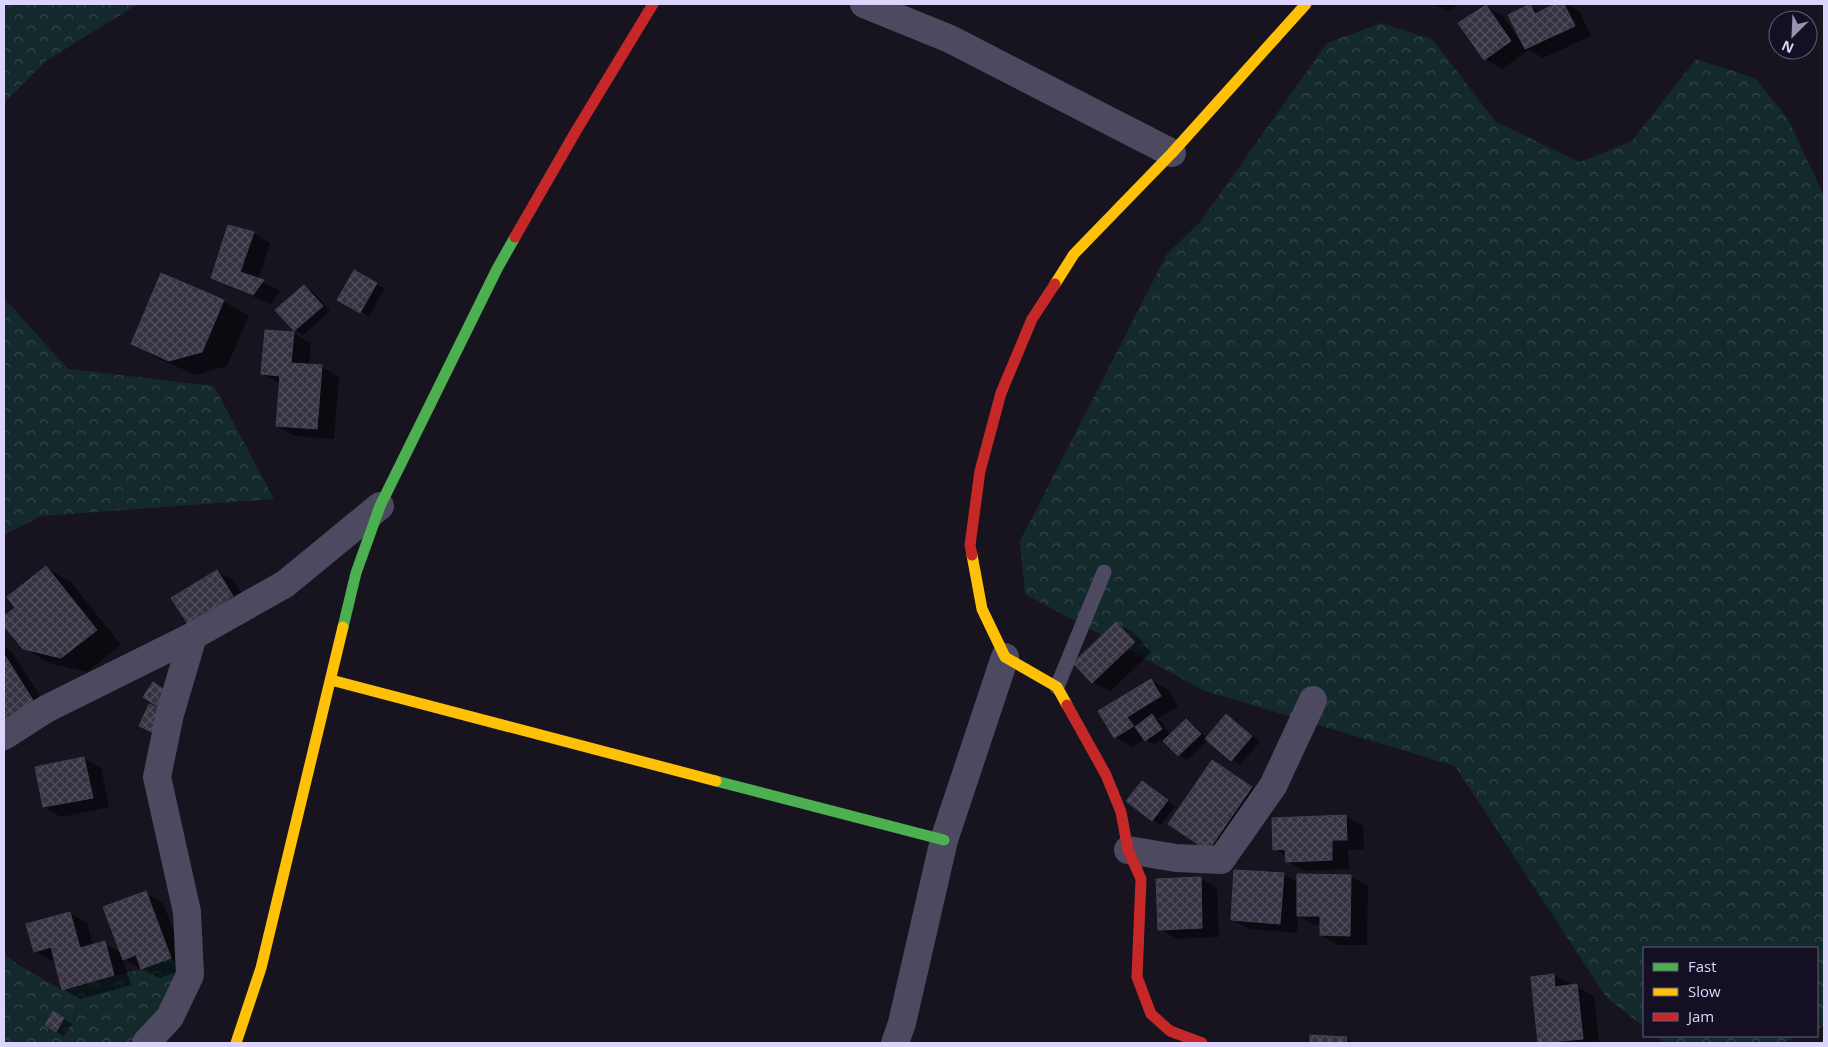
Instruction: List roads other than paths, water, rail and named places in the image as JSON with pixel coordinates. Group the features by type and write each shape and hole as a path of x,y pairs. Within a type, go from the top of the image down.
{"street":[{"path":"236,1043 261,968 356,573 380,506 497,269 652,4"},
{"path":"864,4 950,39 1172,153"},
{"path":"1202,1043 1170,1031 1151,1014 1137,977 1141,879 1128,850 1121,812 1106,775 1057,687 1005,657 982,609 970,545 980,471 1001,393 1032,319 1074,254 1172,153 1306,4"},
{"path":"4,736 46,709 193,636 285,584 380,506"},
{"path":"146,1043 170,1018 190,975 187,912 157,777 170,714 193,636"},
{"path":"895,1043 902,1023 944,840 1005,657"},
{"path":"331,680 944,840"},
{"path":"1128,850 1176,858 1222,860 1273,786 1313,700"}],"lane":[{"path":"1057,687 1104,572"}]}
